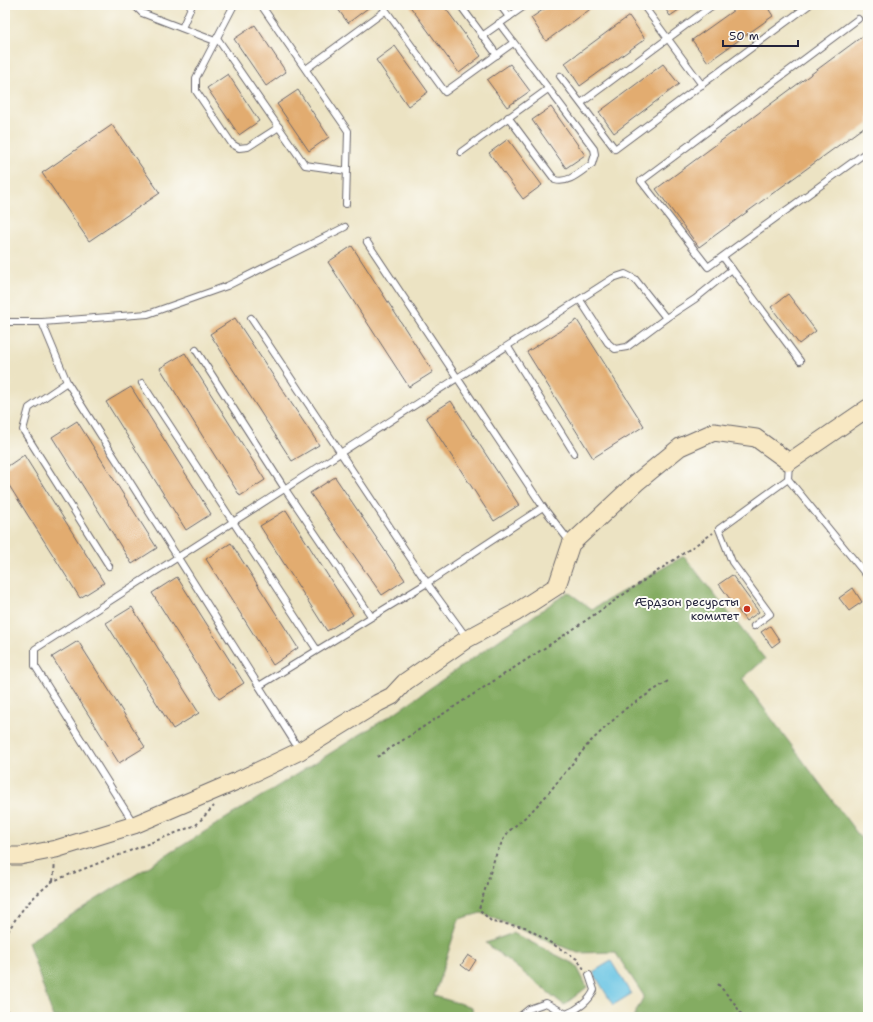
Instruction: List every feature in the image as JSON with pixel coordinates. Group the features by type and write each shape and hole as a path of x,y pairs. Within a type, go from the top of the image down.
{"street":[{"path":"5,856 20,856 56,849 134,825 238,780 300,750 392,696 405,682 467,639 514,613 557,586 571,544 636,483 680,447 714,432 756,438 789,462 868,408"}],"lane":[{"path":"134,5 142,13 216,39 305,165 347,171"},
{"path":"182,28 192,5"},
{"path":"234,5 196,78 196,91 232,144 239,148 248,147 279,127"},
{"path":"261,5 348,131 346,204"},
{"path":"460,5 497,55"},
{"path":"500,5 509,17"},
{"path":"482,36 526,5"},
{"path":"643,5 702,85"},
{"path":"581,103 713,5"},
{"path":"560,76 615,149 809,5"},
{"path":"306,69 383,7 445,92 514,43"},
{"path":"858,20 641,181 708,267 868,151"},
{"path":"499,23 594,150 595,154 592,164 567,180 554,180 508,117"},
{"path":"461,152 548,89"},
{"path":"5,322 42,322 148,314 226,286 346,227"},
{"path":"367,242 543,508 571,544"},
{"path":"723,257 800,361"},
{"path":"580,300 608,343 615,349 627,347 694,299 732,269"},
{"path":"134,825 35,666 35,649 456,378 508,347 613,278 625,274 635,279 666,318"},
{"path":"252,318 340,453 467,639"},
{"path":"42,322 67,382 300,750"},
{"path":"508,347 574,453"},
{"path":"196,350 285,489 371,616"},
{"path":"67,382 30,408 24,430 109,566"},
{"path":"142,382 317,650"},
{"path":"789,462 788,479 868,577"},
{"path":"754,626 770,614 732,562 719,529 788,479"},
{"path":"259,686 543,508"},
{"path":"519,1017 529,1009 546,1003 566,1014 573,1011 592,996 594,990 589,975"}],"path":[{"path":"377,757 569,632 719,529"},
{"path":"589,975 577,960 525,927 492,922 479,909 495,858 504,838 509,831 529,814 546,796 589,743 625,709 668,680"},
{"path":"5,937 15,918 36,895 53,881 196,825 217,803"},
{"path":"53,881 56,849"},
{"path":"718,984 735,1004 742,1017"},
{"path":"5,1005 10,1017"}],"green space":[{"path":"684,556 765,659 742,679 868,848 868,1017 633,1017 644,996 615,952 578,953 481,913 459,919 434,996 472,1007 473,1017 53,1017 28,942 393,714 568,592 592,609"},
{"path":"513,933 576,965 587,987 564,1005 486,943"}],"water":[{"path":"611,961 631,994 613,1005 593,972"}],"building":[{"path":"335,5 372,5 348,23"},
{"path":"409,5 443,5 481,56 459,73"},
{"path":"550,5 596,5 546,41 531,18"},
{"path":"663,5 686,5 670,16"},
{"path":"741,5 766,5 773,16 708,62 692,40"},
{"path":"629,16 645,39 580,86 565,63"},
{"path":"255,25 286,72 266,86 234,39"},
{"path":"868,32 868,124 699,247 656,189"},
{"path":"395,46 428,92 408,106 376,60"},
{"path":"510,64 530,91 507,107 487,80"},
{"path":"663,64 679,84 614,133 599,112"},
{"path":"228,74 259,121 239,135 207,88"},
{"path":"298,90 329,137 309,151 277,104"},
{"path":"551,107 585,155 566,168 532,120"},
{"path":"112,125 160,193 89,241 42,173"},
{"path":"508,139 542,185 523,199 489,153"},
{"path":"352,246 433,372 409,387 328,262"},
{"path":"788,294 816,331 799,344 771,307"},
{"path":"235,318 319,445 292,461 210,334"},
{"path":"577,320 644,426 593,458 527,352"},
{"path":"185,353 265,480 240,496 160,368"},
{"path":"131,387 211,514 186,530 106,402"},
{"path":"451,401 519,505 494,521 426,417"},
{"path":"77,421 157,548 132,564 52,437"},
{"path":"24,455 104,583 80,598 5,479 5,468"},
{"path":"335,477 405,580 382,595 310,493"},
{"path":"286,510 353,615 327,631 260,526"},
{"path":"231,543 298,648 273,665 206,559"},
{"path":"732,575 759,612 746,621 719,584"},
{"path":"177,577 244,683 219,699 152,593"},
{"path":"853,588 862,602 849,611 839,598"},
{"path":"132,607 199,713 173,729 106,623"},
{"path":"770,626 780,641 772,647 761,632"},
{"path":"78,641 145,747 119,763 52,657"},
{"path":"468,955 476,960 469,971 461,965"}],"place":[{"name":"Æрдзон ресурсты комитет","path":"747,609"}]}
